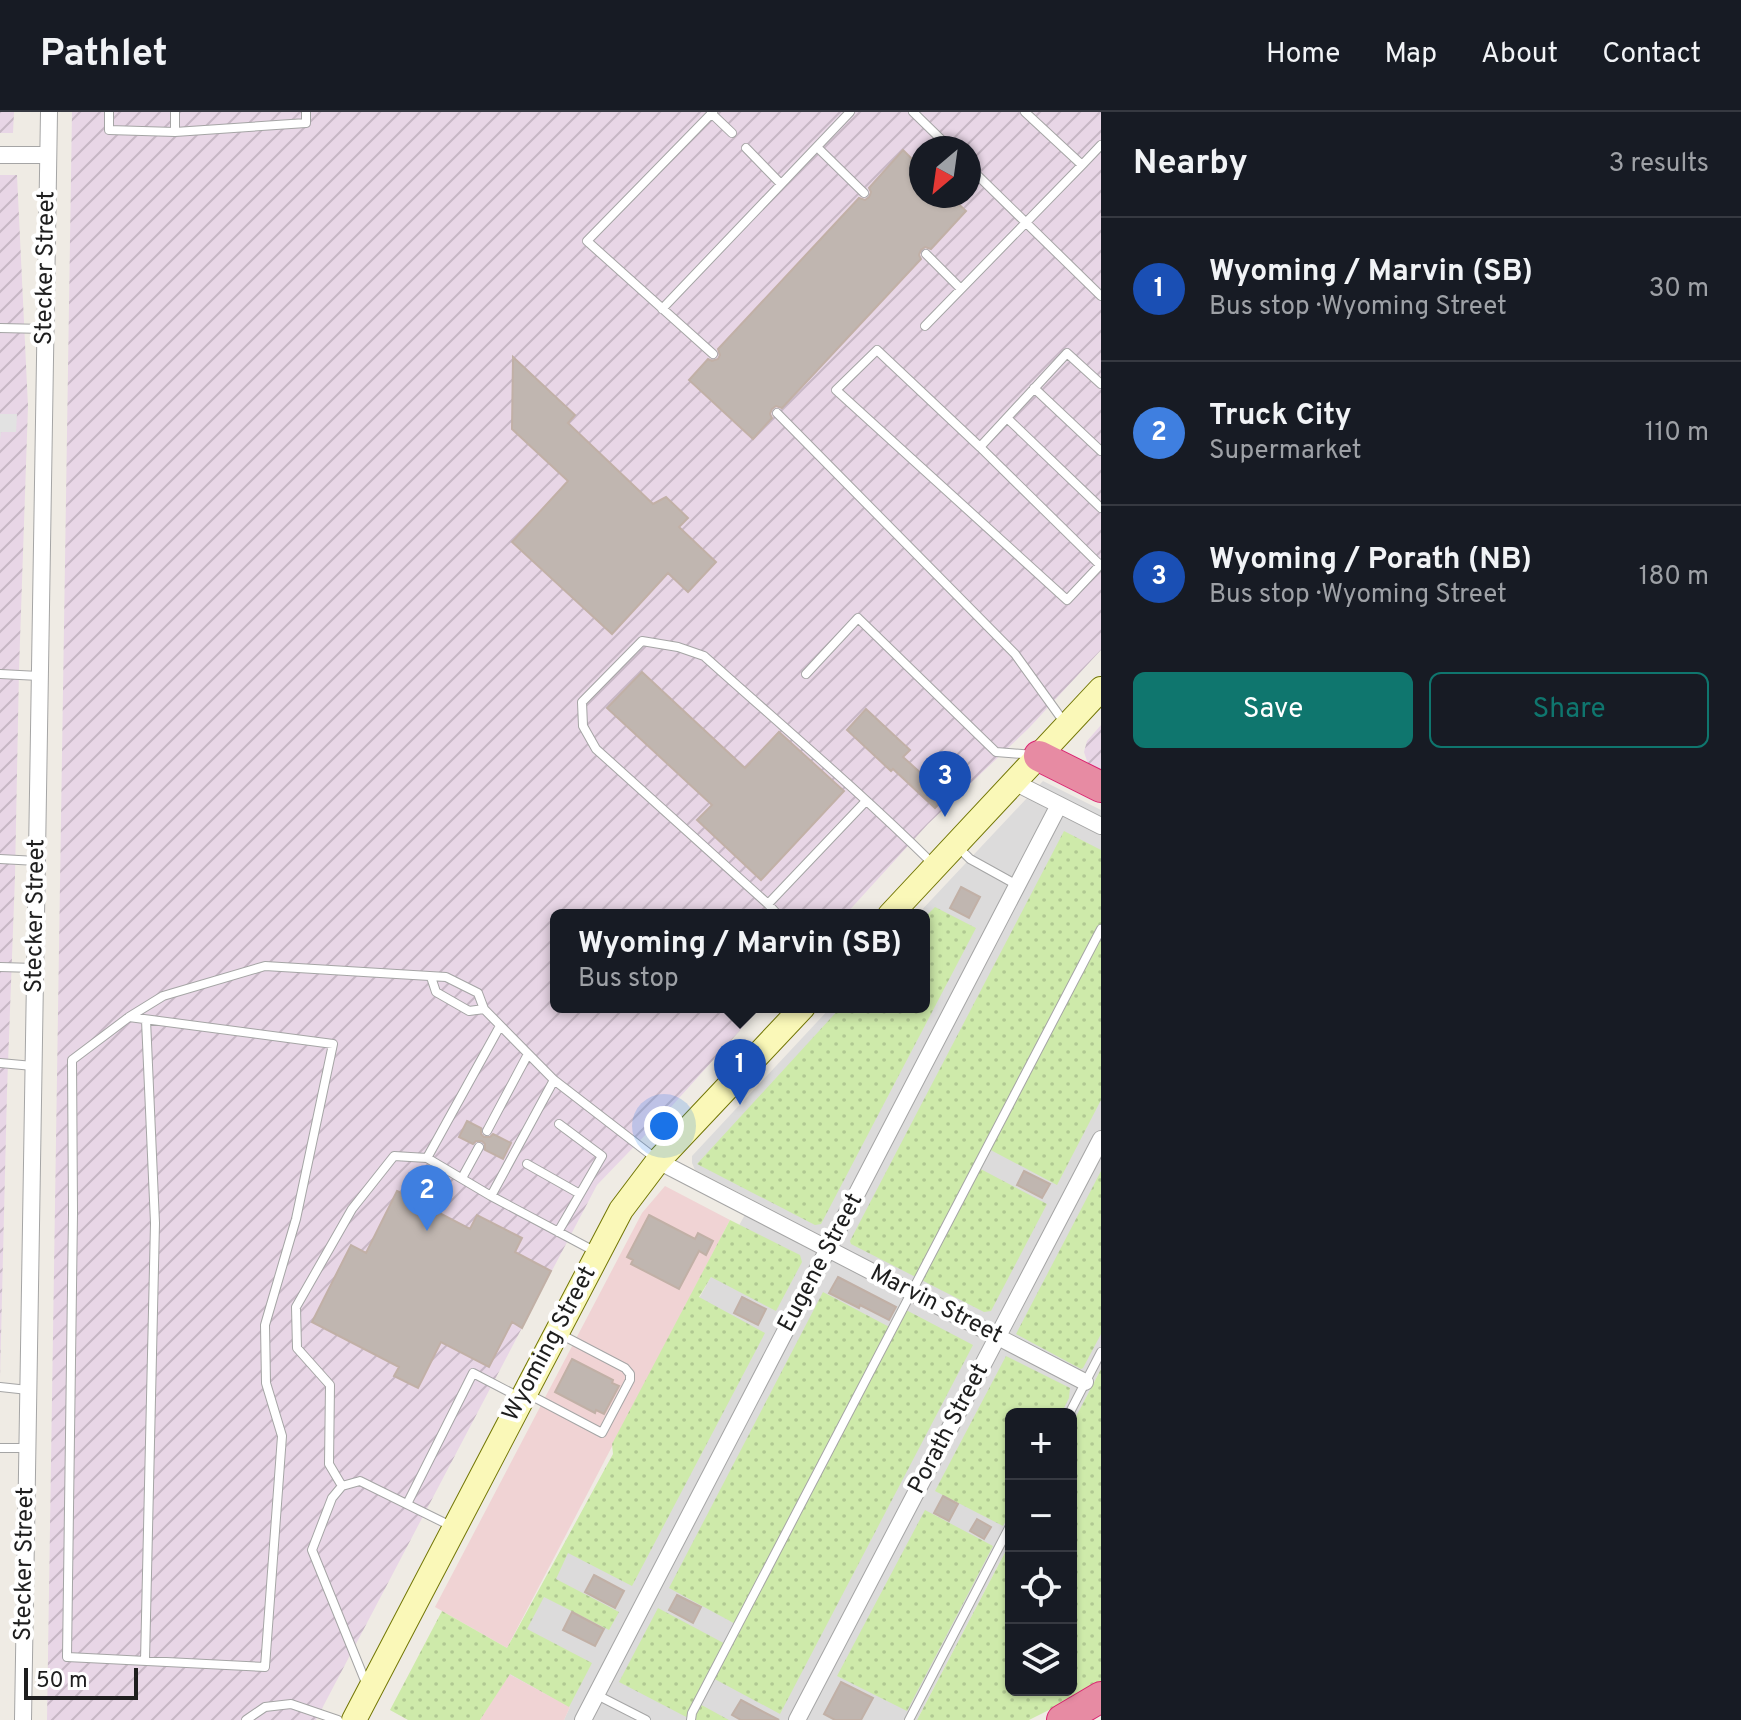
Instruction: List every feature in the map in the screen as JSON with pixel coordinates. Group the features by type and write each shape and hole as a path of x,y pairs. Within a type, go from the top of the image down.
{"highway":[{"path":"1039,756 1101,787"},
{"path":"1062,1720 1101,1697"}],"main road":[{"path":"896,909 1101,689"},
{"name":"Wyoming Street","path":"354,1720 621,1210 658,1161 797,1013"}],"street":[{"name":"Stecker Street","path":"23,1720 49,112"},
{"path":"0,155 48,155"},
{"path":"1014,782 1101,826"},
{"name":"Eugene Street","path":"583,1720 1059,805"},
{"name":"Porath Street","path":"797,1720 1101,1139"},
{"name":"Marvin Street","path":"658,1161 1085,1382"}],"lane":[{"path":"109,112 109,130 175,132 306,123 306,112"},
{"path":"175,112 175,132"},
{"path":"662,309 850,112"},
{"path":"913,112 938,136"},
{"path":"1025,112 1082,165"},
{"path":"713,354 587,241 712,113 732,133"},
{"path":"925,326 1101,145"},
{"path":"817,147 864,193"},
{"path":"746,148 781,184"},
{"path":"981,179 1101,296"},
{"path":"926,254 961,289"},
{"path":"0,328 45,329"},
{"path":"877,350 980,447 1101,565 1067,600 836,390 877,350"},
{"path":"980,447 1067,353 1101,384"},
{"path":"1034,388 1101,451"},
{"path":"777,413 1015,654 1067,726"},
{"path":"1007,418 1101,508"},
{"path":"806,674 858,618 996,752 1039,756"},
{"path":"773,909 596,749 583,726 582,702 642,641 678,647 704,656 935,867"},
{"path":"0,674 40,677"},
{"path":"768,904 866,801"},
{"path":"956,845 974,862 1018,885"},
{"path":"0,859 37,861"},
{"path":"691,1720 1101,929"},
{"path":"129,1017 333,1044 296,1219 265,1325 266,1383 282,1436 265,1667 67,1657 72,1060 129,1017 163,996 265,966 446,977 478,993 484,1009 554,1080 658,1161"},
{"path":"0,967 35,968"},
{"path":"431,977 436,992 469,1011 484,1009"},
{"path":"145,1661 155,1223 146,1020"},
{"path":"427,1158 500,1026"},
{"path":"487,1131 528,1054"},
{"path":"0,1063 33,1066"},
{"path":"491,1196 554,1080"},
{"path":"558,1232 602,1156 559,1124"},
{"path":"462,1178 479,1147"},
{"path":"342,1486 329,1464 330,1385 297,1348 296,1307 352,1209 394,1156 427,1158 597,1253"},
{"path":"527,1164 580,1194"},
{"path":"407,1504 473,1373 602,1433 630,1380 630,1374 625,1368 556,1332"},
{"path":"1072,1408 1101,1352"},
{"path":"0,1387 28,1390"},
{"path":"0,1448 27,1448"},
{"path":"369,1690 312,1550 332,1498 342,1486 360,1481 454,1527"},
{"path":"909,1720 1005,1536"},
{"path":"596,1694 646,1720"},
{"path":"246,1720 265,1707 291,1704 338,1720"}],"shaded area":[{"path":"0,112 14,112 13,133 0,133"},
{"path":"72,112 1101,112 1101,650 1029,728 928,824 850,909 550,909 550,1013 756,1013 597,1185 316,1720 47,1720"},
{"path":"0,175 17,175 28,406 0,1379"},
{"path":"0,414 17,414 16,432 1,432 0,440"},
{"path":"1101,725 1101,776 1088,764 1084,752 1087,741"},
{"path":"1043,781 1101,810 1101,1369 1077,1415 1077,1408 1005,1408 1005,1552 917,1720 564,1720 570,1707 498,1665 753,1200 695,1170 692,1156 825,1013 930,1013 930,909 923,909"},
{"path":"665,1186 730,1220 507,1648 435,1607 642,1213"},
{"path":"509,1674 570,1707 564,1720 480,1720"}],"green space":[{"path":"1064,831 1101,850 1101,1100 1057,1185 985,1147 975,1166 1047,1204 991,1311 984,1312 850,1241"},
{"path":"935,907 976,928 821,1224 815,1225 697,1164 835,1013 930,1013 930,912"},
{"path":"1101,1171 1101,1334 1081,1369 1016,1334"},
{"path":"730,1220 800,1255 802,1262 776,1311 711,1277 699,1297 765,1333 632,1586 568,1553 556,1579 619,1612 609,1630 544,1597 527,1629 592,1663 569,1707 510,1674 480,1720 408,1720 390,1710 442,1611 507,1648 613,1454 612,1444"},
{"path":"823,1292 895,1330 908,1311 973,1345 780,1714 709,1676 696,1702 729,1720 692,1720 619,1682 658,1608 731,1647 741,1627 669,1588"},
{"path":"1006,1356 1070,1388 1064,1408 1005,1408 1003,1526 935,1491"},
{"path":"1101,1369 1101,1684 1077,1696 1077,1480 1077,1415"},
{"path":"925,1510 993,1546 907,1711 837,1676"},
{"path":"1005,1552 1005,1696 1077,1696 1029,1720 917,1720"}],"building":[{"path":"903,150 909,156 909,208 963,208 966,211 931,249 925,247 921,250 921,259 782,408 776,406 772,409 772,418 753,439 689,380 708,359 718,359 718,349 859,198 865,200 869,197 869,188"},
{"path":"513,357 575,415 568,423 653,504 666,497 688,518 679,527 716,562 688,592 668,573 612,634 512,542 568,481 512,429"},
{"path":"642,672 745,768 779,732 844,791 761,880 697,820 712,805 607,708"},
{"path":"866,709 910,750 903,757 934,785 937,782 949,793 935,808 847,730"},
{"path":"961,887 980,897 969,918 950,908"},
{"path":"467,1121 481,1128 484,1137 493,1134 511,1143 503,1159 485,1150 482,1141 473,1144 459,1137"},
{"path":"1024,1171 1050,1184 1042,1198 1017,1185"},
{"path":"397,1191 470,1229 477,1215 522,1238 515,1252 551,1271 522,1328 512,1322 489,1367 441,1342 418,1388 394,1376 399,1367 312,1322 351,1245 366,1253"},
{"path":"649,1215 695,1239 698,1233 713,1241 706,1255 699,1251 679,1289 631,1264 633,1260 627,1257"},
{"path":"838,1277 896,1307 889,1320 829,1293"},
{"path":"742,1297 766,1309 758,1325 734,1313"},
{"path":"572,1359 619,1386 604,1414 596,1410 595,1413 555,1392"},
{"path":"943,1496 958,1504 949,1521 934,1513"},
{"path":"977,1519 991,1527 984,1539 970,1531"},
{"path":"594,1575 624,1591 615,1608 585,1592"},
{"path":"677,1595 701,1607 693,1623 669,1610"},
{"path":"572,1612 604,1629 595,1646 563,1630"},
{"path":"841,1682 873,1698 861,1720 835,1720 824,1714"},
{"path":"741,1700 779,1720 741,1720 732,1715"}],"place":[{"name":"Wyoming / Porath (NB)","path":"945,817"},
{"name":"Wyoming / Marvin (SB)","path":"740,1105"},
{"name":"Truck City","path":"427,1231"}]}
